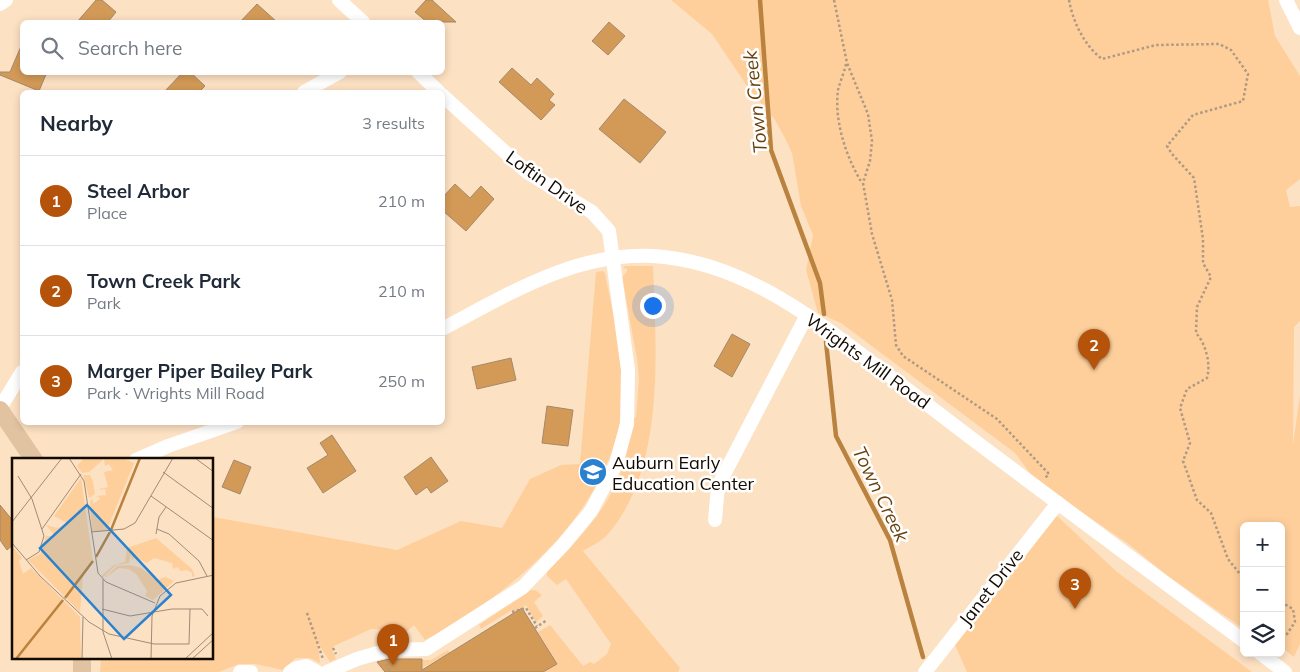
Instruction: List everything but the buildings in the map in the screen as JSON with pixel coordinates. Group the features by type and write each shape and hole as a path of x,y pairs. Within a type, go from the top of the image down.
{"main road":[{"path":"0,409 33,458"}],"street":[{"path":"0,4 6,0"},
{"path":"339,0 361,20"},
{"path":"1286,0 1300,28"},
{"path":"308,90 335,75"},
{"path":"421,75 437,90"},
{"name":"Loftin Drive","path":"323,669 388,650 426,650 523,587 563,545 591,511 616,464 627,424 628,370 611,258 609,231 592,212 527,172 445,99"},
{"name":"Wrights Mill Road","path":"445,327 567,267 611,258 672,258 712,266 750,281 807,316 1240,638"},
{"path":"715,520 718,486 807,316"},
{"path":"0,409 20,375"},
{"path":"141,458 168,446 228,425"},
{"name":"Janet Drive","path":"925,672 1058,503"},
{"path":"1265,657 1285,672"},
{"path":"290,672 301,666 323,669"},
{"path":"240,672 251,672"}],"path":[{"path":"834,0 846,63 868,114 872,141 870,161 863,183"},
{"path":"1069,0 1072,16 1091,50 1102,60 1156,45 1219,44 1230,50 1248,74 1243,101 1193,114 1168,146 1172,154 1194,178 1203,239 1203,263 1211,277 1197,307 1196,333 1201,338 1210,368 1207,378 1187,389 1180,408 1190,443 1183,461 1197,500 1210,514 1228,559 1240,574"},
{"path":"846,63 838,90 838,114 854,170 863,183 872,234 892,300 896,345 902,356 997,419 1049,474 1042,481"},
{"path":"1285,604 1293,609 1295,622 1285,635"},
{"path":"307,613 323,669"},
{"path":"534,628 547,620"}],"shaded area":[{"path":"671,0 1268,0 1275,36 1300,76 1300,179 1286,190 1290,207 1300,206 1300,321 1294,327 1293,445 1300,395 1300,644 1294,657 1285,650 1285,522 1240,522 1240,626 1168,576 1127,543 1035,480 1015,453 841,323 818,313 806,270 813,235 801,206 792,153 775,120 747,86 712,34"},
{"path":"625,266 653,266 655,370 649,442 640,476 627,507 606,537 583,551 680,668 678,672 543,672 557,663 538,632 550,625 583,666 590,662 594,664 607,654 611,644 566,579 557,585 547,576 547,572 591,523 610,496 623,466 632,424 636,417 639,379 622,277 627,272 627,269 623,268"},
{"path":"603,271 605,273 623,375 622,408 614,446 598,482 577,515 552,546 491,599 425,640 414,625 398,639 395,630 371,629 334,646 332,649 336,659 330,662 318,643 320,663 310,658 296,658 283,670 255,664 239,664 219,672 100,672 101,660 214,660 214,517 397,550 461,521 502,528 530,479 561,465 580,464 596,272"},
{"path":"1056,515 1117,572 1252,672 967,672 955,645 1049,520"},
{"path":"531,590 535,590 542,595 534,602 543,616 536,622 526,605 515,612 512,610 481,629 479,625"},
{"path":"448,650 450,653 420,669 390,666 423,667 423,660 431,660"}],"waterway":[{"name":"Town Creek","path":"760,0 771,150 820,283 824,314"},
{"name":"Town Creek","path":"826,342 836,436 890,540 923,657"}],"place":[{"name":"Town Creek Park","path":"1094,370"},
{"name":"Auburn Early Education Center","path":"593,472"},
{"name":"Marger Piper Bailey Park","path":"1075,609"},
{"name":"Steel Arbor","path":"393,665"}]}
